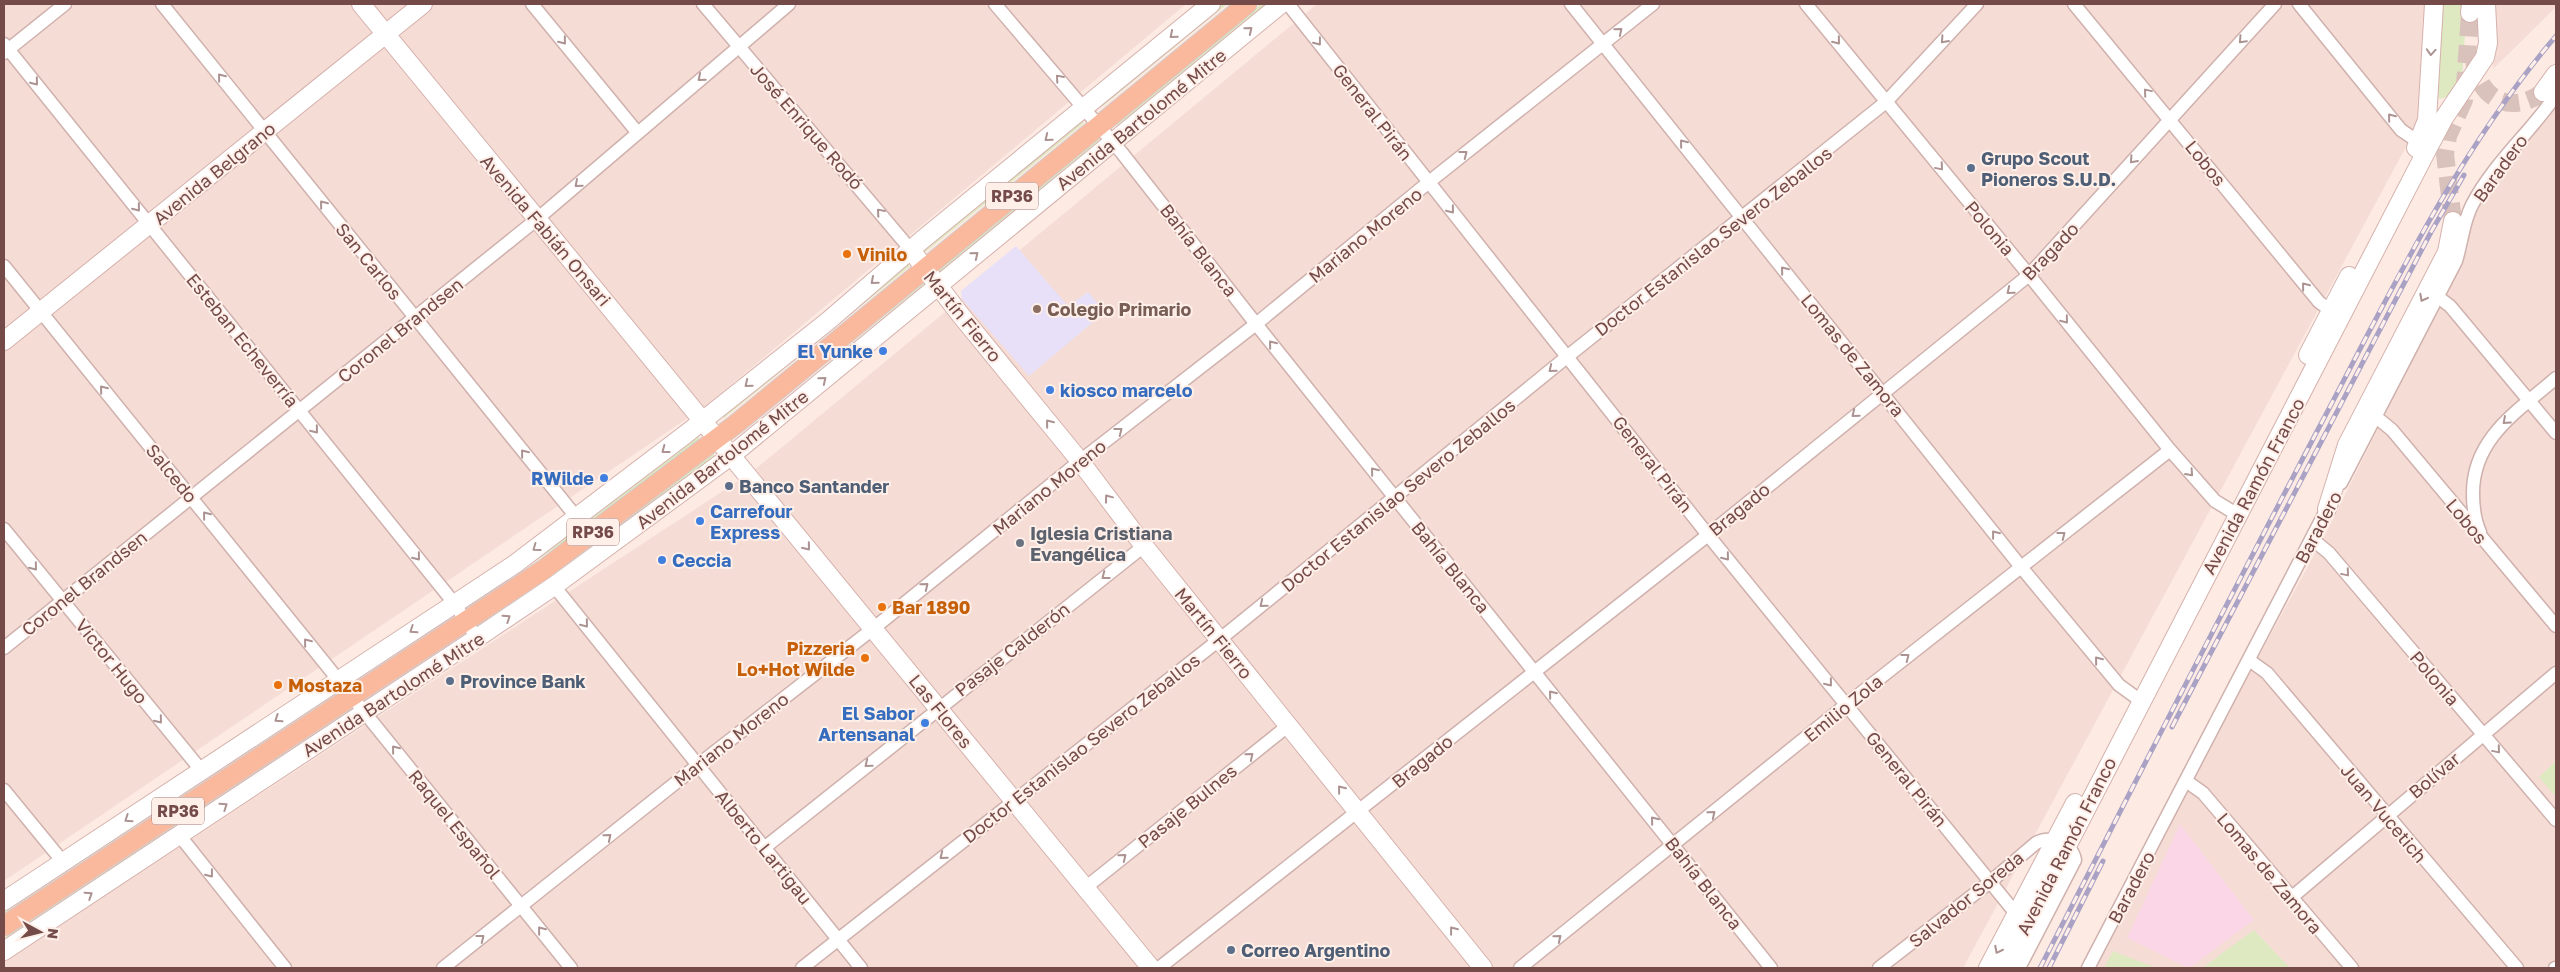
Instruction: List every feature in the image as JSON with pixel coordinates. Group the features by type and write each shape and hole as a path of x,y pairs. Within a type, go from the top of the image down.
{"main road":[{"name":"Avenida Bartolomé Mitre","path":"4,926 543,570 718,439 1247,4"}],"street":[{"path":"5,49 65,4"},
{"name":"San Carlos","path":"162,4 577,518"},
{"name":"Avenida Fabián Onsari","path":"361,4 536,220 732,455"},
{"name":"Avenida Belgrano","path":"4,341 424,4"},
{"path":"532,4 637,132"},
{"name":"José Enrique Rodó","path":"703,4 911,250"},
{"name":"Coronel Brandsen","path":"4,648 536,220 789,4"},
{"path":"4,901 454,602 515,564 577,518 828,321 911,250 1211,4"},
{"name":"Avenida Bartolomé Mitre","path":"4,950 180,836 554,586 732,455 1281,4"},
{"name":"General Pirán","path":"1288,4 1708,535 1847,704 2021,921"},
{"name":"Lomas de Zamora","path":"1571,4 2021,567 2118,685 2136,698"},
{"name":"Mariano Moreno","path":"443,968 874,628 1080,461 1256,324 1429,182 1653,4"},
{"name":"Polonia","path":"1806,4 2170,450 2215,501 2233,512"},
{"name":"Doctor Estanislao Severo Zeballos","path":"802,968 1013,800 1219,640 1568,356 1743,219 1886,102 1977,4"},
{"name":"Lobos","path":"2074,4 2319,302 2336,314"},
{"name":"Bragado","path":"1159,968 1708,535 1882,392 2029,275 2275,4"},
{"path":"2299,4 2401,130 2423,145"},
{"name":"Avenida Ramón Franco","path":"2423,145 2427,120 2434,4"},
{"name":"Bahía Blanca","path":"1001,6 1099,124 1256,324 1771,968"},
{"name":"Avenida Ramón Franco","path":"2004,968 2021,921 2423,145 2485,57 2488,43 2476,7"},
{"name":"Esteban Echeverría","path":"5,49 150,224 454,602 477,638"},
{"path":"2552,97 2556,74"},
{"name":"Baradero","path":"2088,968 2438,297 2456,261 2465,221 2473,203 2552,97"},
{"path":"2327,509 2347,445 2447,252 2453,221"},
{"name":"Martín Fierro","path":"911,250 937,286 1080,461 1144,546 1483,968"},
{"name":"Salcedo","path":"4,266 338,680"},
{"path":"2438,297 2450,306 2556,433"},
{"path":"2485,543 2478,528 2473,505 2474,476 2480,454 2498,428 2556,378"},
{"name":"Lobos","path":"2376,417 2392,430 2556,626"},
{"name":"Emilio Zola","path":"1520,968 1847,704 2170,450"},
{"name":"Las Flores","path":"732,455 1151,968"},
{"path":"2457,510 2466,510 2473,505"},
{"name":"Victor Hugo","path":"4,529 201,770"},
{"name":"Polonia","path":"2312,539 2329,553 2556,820"},
{"name":"Pasaje Calderón","path":"764,848 938,707 1144,546"},
{"name":"Alberto Lartigau","path":"554,586 861,968"},
{"name":"Juan Vucetich","path":"2249,660 2267,673 2386,816 2517,968"},
{"name":"Bolívar","path":"2291,898 2556,673"},
{"name":"Raquel Español","path":"338,680 571,968"},
{"name":"Pasaje Bulnes","path":"1085,888 1289,725"},
{"name":"Lomas de Zamora","path":"2186,781 2203,793 2352,968"},
{"path":"4,790 63,862"},
{"path":"180,836 284,968"},
{"name":"Salvador Soreda","path":"1879,968 1990,882 2036,843 2042,839 2061,843"},
{"path":"2019,968 2073,866 2074,855 2061,843"},
{"path":"2021,921 2028,950"},
{"name":"Avenida Ramón Franco","path":"1988,968 2021,921"}],"shaded area":[{"path":"4,4 1186,4 707,405 4,881"},
{"path":"1317,4 2426,4 2421,119 1963,968 4,968 4,962 752,472"},
{"path":"2496,4 2556,4 2556,7 2493,69"},
{"path":"2556,103 2556,968 2089,968 2326,533 2468,248 2473,203"},
{"name":"Colegio Primario","path":"1016,246 1068,306 1088,292 1105,312 1029,376 962,299 961,291"},
{"path":"2180,824 2254,920 2189,968 2127,938"}],"green space":[{"path":"1220,4 1227,4 1103,106 1101,103"},
{"path":"1261,4 1269,4 1121,128 1117,124"},
{"path":"2440,4 2467,4 2462,79 2449,96 2440,99 2436,93"},
{"path":"1081,119 1084,123 924,253 921,250"},
{"path":"1099,139 1102,143 941,275 938,270"},
{"path":"907,263 910,266 724,418 720,415"},
{"path":"925,282 927,286 739,439"},
{"path":"697,435 700,440 580,531 469,606 467,602"},
{"path":"713,454 717,460 484,628 480,624"},
{"path":"335,689 337,693 4,913 4,908"},
{"path":"350,710 352,714 4,943 4,938"},
{"path":"2556,761 2556,797 2539,777"},
{"path":"2254,930 2290,968 2202,968"},
{"path":"2113,951 2156,968 2104,968"}],"tunnel":[{"path":"2453,221 2445,154 2448,136 2464,100 2470,13"},
{"path":"2474,58 2476,72 2481,83 2497,99 2507,103 2519,103 2543,92"}],"railway":[{"path":"2040,968 2375,320 2429,221 2488,126 2556,36"},
{"path":"2172,727 2431,232 2464,175"},
{"path":"2049,968 2103,861"}],"place":[{"name":"Grupo Scout Pioneros S.U.D.","path":"1971,168"},
{"name":"Vinilo","path":"847,254"},
{"name":"Colegio Primario","path":"1037,309"},
{"name":"El Yunke","path":"883,351"},
{"name":"kiosco marcelo","path":"1050,390"},
{"name":"RWilde","path":"604,478"},
{"name":"Banco Santander","path":"729,486"},
{"name":"Carrefour Express","path":"700,521"},
{"name":"Iglesia Cristiana Evangélica","path":"1020,543"},
{"name":"Ceccia","path":"662,560"},
{"name":"Bar 1890","path":"882,607"},
{"name":"Pizzeria Lo+Hot Wilde","path":"865,658"},
{"name":"Province Bank","path":"450,681"},
{"name":"Mostaza","path":"278,685"},
{"name":"El Sabor Artensanal","path":"925,723"},
{"name":"Correo Argentino","path":"1231,950"}]}
